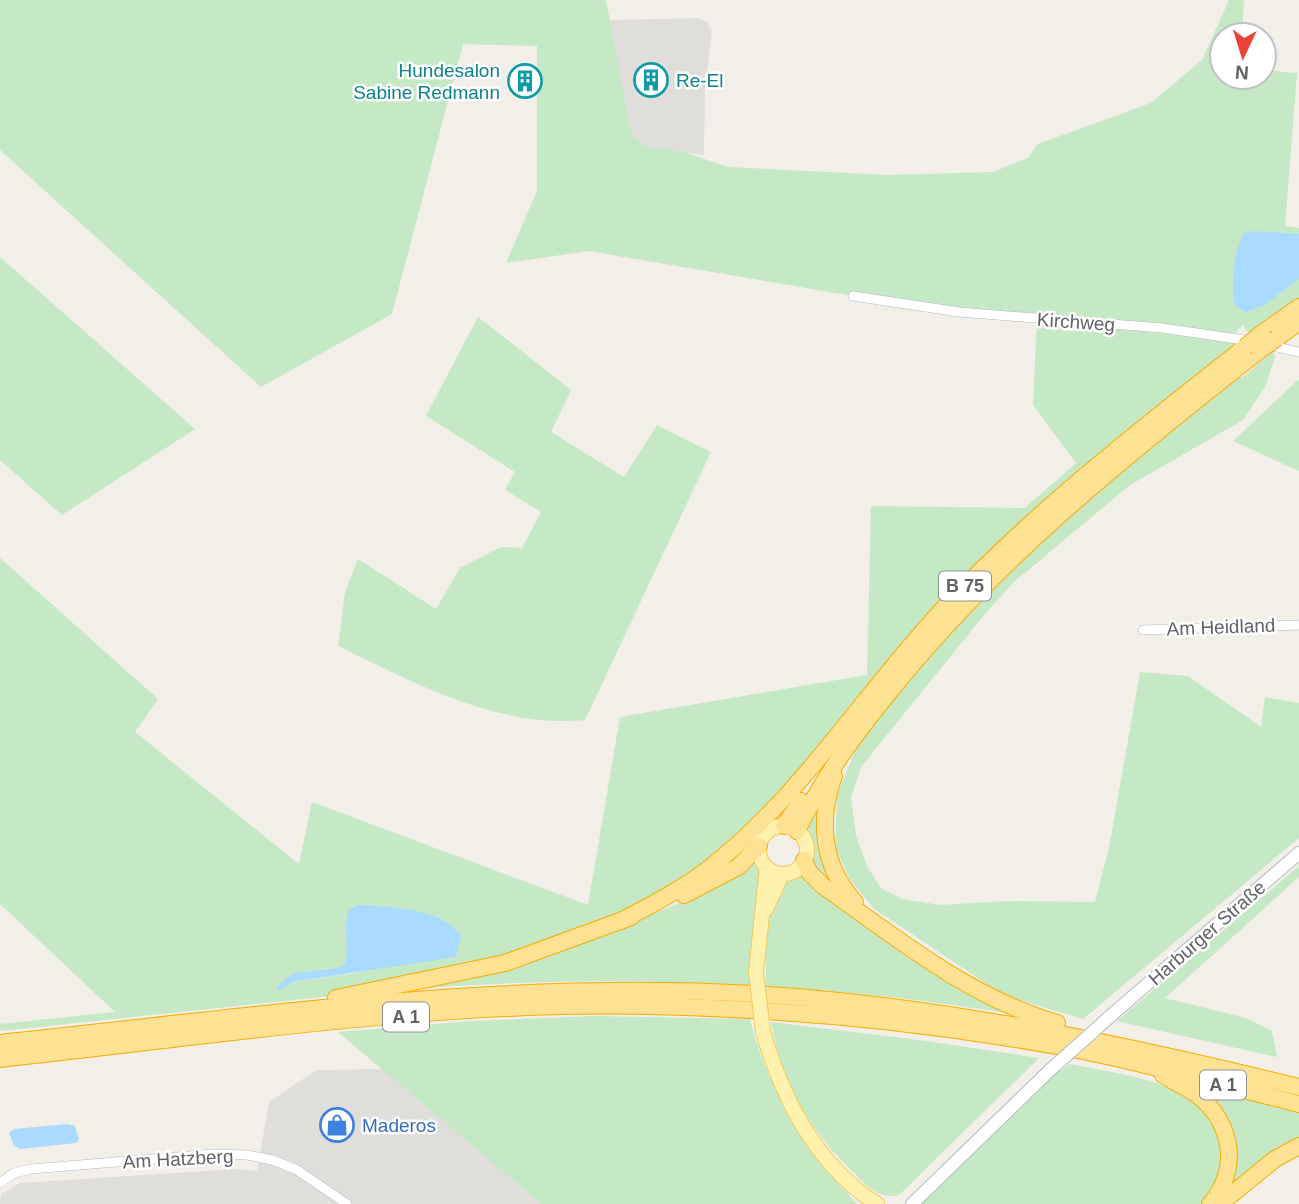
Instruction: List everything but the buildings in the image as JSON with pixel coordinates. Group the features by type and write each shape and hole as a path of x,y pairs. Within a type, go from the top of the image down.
{"highway":[{"name":"B 75","path":"790,829 922,632 1007,543 1101,461 1261,342 1299,307"},
{"name":"B 75","path":"1261,342 1299,322"},
{"path":"621,921 689,883 731,851 874,702"},
{"path":"874,702 836,772 826,804 824,829 827,850 840,884 858,906 886,931"},
{"path":"262,1015 483,968 552,948 705,886 746,862 759,846"},
{"path":"804,860 815,880 886,931 1006,1004 1044,1019 1123,1037 1163,1054"},
{"name":"A 1","path":"0,1043 379,1003 541,992 754,994 953,1014 1061,1032 1299,1087"},
{"name":"A 1","path":"0,1059 470,1012 648,1006 788,1012 933,1026 1065,1047 1299,1104"},
{"path":"1146,1065 1196,1094 1211,1108 1225,1129 1229,1162 1224,1180 1210,1204"},
{"path":"1220,1204 1275,1159 1299,1146"}],"main road":[{"name":"B 75","path":"759,846 766,832 790,829"},
{"path":"766,868 782,874 795,870 804,860 805,843 790,829"},
{"path":"759,846 760,857 766,868 756,972 763,1032 787,1101 818,1149 855,1189 877,1204"},
{"path":"760,923 782,874"},
{"path":"855,1189 861,1204"}],"street":[{"name":"Kirchweg","path":"853,296 1024,319 1161,328 1231,337 1299,352"},
{"name":"Am Heidland","path":"1143,630 1299,625"},
{"name":"Harburger Straße","path":"912,1204 1049,1071 1299,853"},
{"name":"Am Hatzberg","path":"0,1183 14,1173 31,1169 230,1154 282,1163 347,1204"}],"shaded area":[{"path":"698,18 707,22 712,31 705,86 704,155 645,147 631,132 609,20"},
{"path":"382,1069 541,1204 0,1204 1,1194 20,1183 237,1169 257,1171 269,1102 316,1070"}],"green space":[{"path":"0,0 606,0 631,132 645,147 684,152 728,167 887,175 993,172 1028,158 1038,144 1151,103 1202,60 1208,47 1208,91 1278,91 1278,71 1297,73 1299,48 1285,226 1299,228 1299,300 1249,334 1243,325 1231,337 1239,343 746,832 668,892 588,929 445,974 352,994 0,1031 0,1024 115,1012 0,904 0,558 158,699 135,732 299,864 312,802 588,905 620,717 867,675 871,506 1025,508 1076,463 1033,405 1037,321 853,296 589,251 506,263 537,191 537,46 463,44 392,314 261,387 0,150","holes":["359,905 440,918 357,973 293,982 280,990 293,973 344,965 347,922 351,907"]},
{"path":"1229,0 1244,0 1243,21 1220,21"},
{"path":"0,257 195,429 62,515 0,460"},
{"path":"478,317 571,390 551,432 624,477 657,425 711,452 585,720 552,721 488,710 426,688 338,646 345,592 358,559 436,609 460,568 501,547 522,548 541,512 505,490 515,472 426,416"},
{"path":"1273,351 1275,357 1265,387 1243,420 1130,485 1014,582 861,767 851,798 856,836 868,868 881,888 902,899 940,905 1007,901 1095,902 1109,848 1140,672 1188,676 1261,727 1265,697 1299,703 1299,838 1083,1019 1003,995 873,908 849,878 835,847 837,796 859,741 932,646 1059,519 1233,378 1242,378"},
{"path":"1299,379 1299,471 1233,441"},
{"path":"827,782 821,815 842,892 815,874 805,832"},
{"path":"755,861 762,873 748,978 766,979 766,962 762,960 773,894 781,881 802,871 1019,1015 872,995 723,984 575,981 426,988 574,945 677,904 725,881"},
{"path":"1299,866 1299,877 1165,998 1246,1018 1272,1031 1277,1057 1117,1021"},
{"path":"594,1016 750,1019 767,1071 792,1118 822,1162 857,1204 541,1204 338,1032 472,1021"},
{"path":"771,1022 1039,1058 899,1195 892,1196 873,1190 858,1177 837,1156 811,1122 782,1065"},
{"path":"1070,1064 1139,1078 1163,1086 1185,1096 1203,1109 1215,1127 1221,1158 1217,1179 1202,1204 921,1204 928,1192 1041,1084"},
{"path":"1187,1084 1299,1112 1299,1142 1217,1204 1232,1149"}],"water":[{"path":"1254,231 1299,234 1299,279 1263,306 1245,312 1234,304 1234,268 1244,233"},
{"path":"359,905 415,911 442,920 461,936 455,957 293,982 280,990 276,988 293,973 344,965 347,951 347,917 350,908"},
{"path":"68,1124 75,1126 79,1139 76,1143 21,1149 14,1146 9,1133 14,1129"}],"place":[{"name":"Re-El","path":"651,80"},
{"name":"Hundesalon Sabine Redmann","path":"525,81"},
{"name":"Maderos","path":"337,1125"}]}
